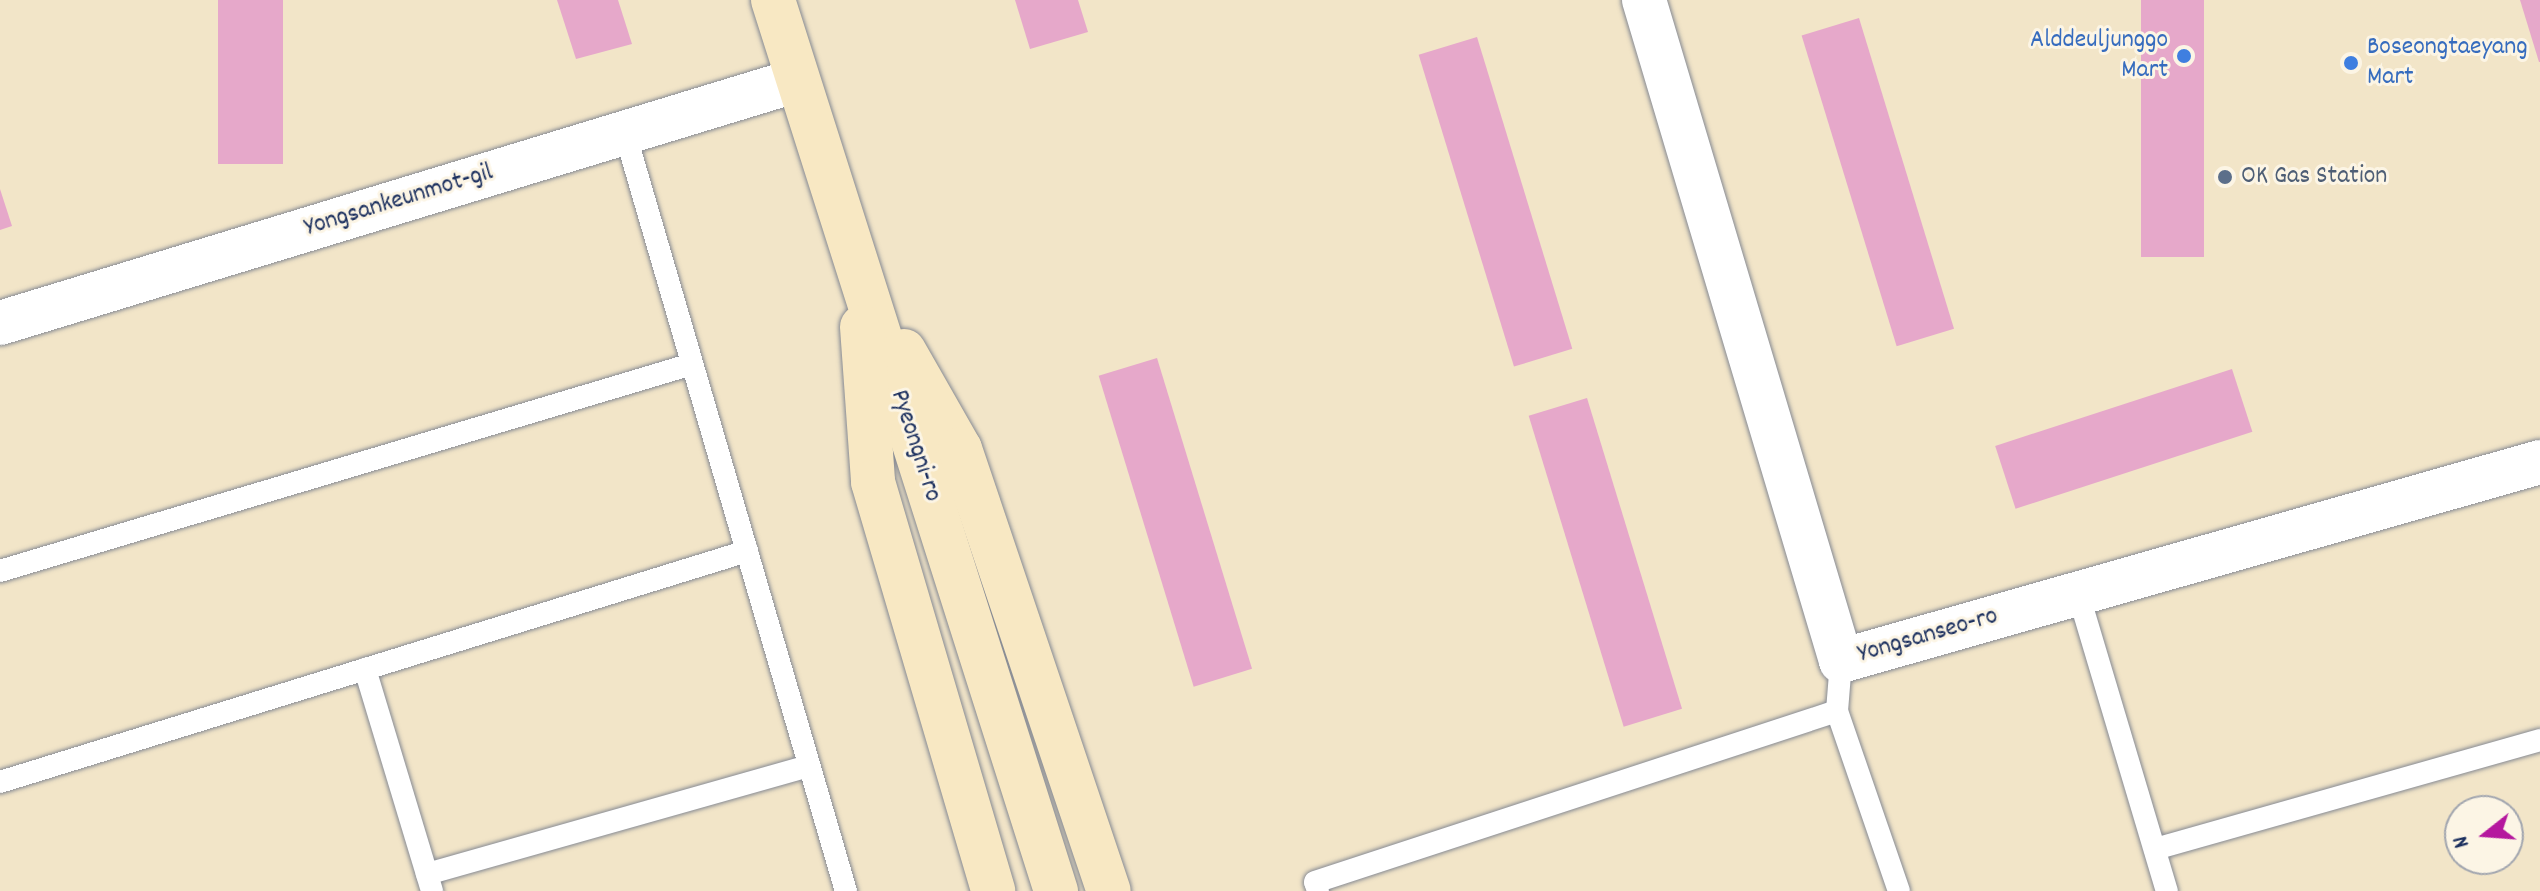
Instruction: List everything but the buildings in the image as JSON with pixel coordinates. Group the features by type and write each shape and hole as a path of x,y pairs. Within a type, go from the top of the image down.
{"main road":[{"name":"Pyeongni-ro","path":"773,0 1056,891"},
{"path":"860,273 865,416 873,482 993,891"},
{"path":"860,273 960,449 1109,891"}],"street":[{"name":"Yongsanseo-ro","path":"1644,0 1841,661 2540,462"},
{"name":"Yongsankeunmot-gil","path":"0,323 798,80"}],"lane":[{"path":"625,133 846,891"},
{"path":"0,571 692,364"},
{"path":"0,782 747,551"},
{"path":"2078,593 2167,891"},
{"path":"1841,661 1837,711 1899,891"},
{"path":"365,669 430,882 809,766"},
{"path":"1318,891 1315,882 1837,711"},
{"path":"2155,849 2540,740"}],"place":[{"name":"Alddeuljunggo Mart","path":"2184,56"},
{"name":"Boseongtaeyang Mart","path":"2351,63"},
{"name":"OK Gas Station","path":"2225,177"}]}
